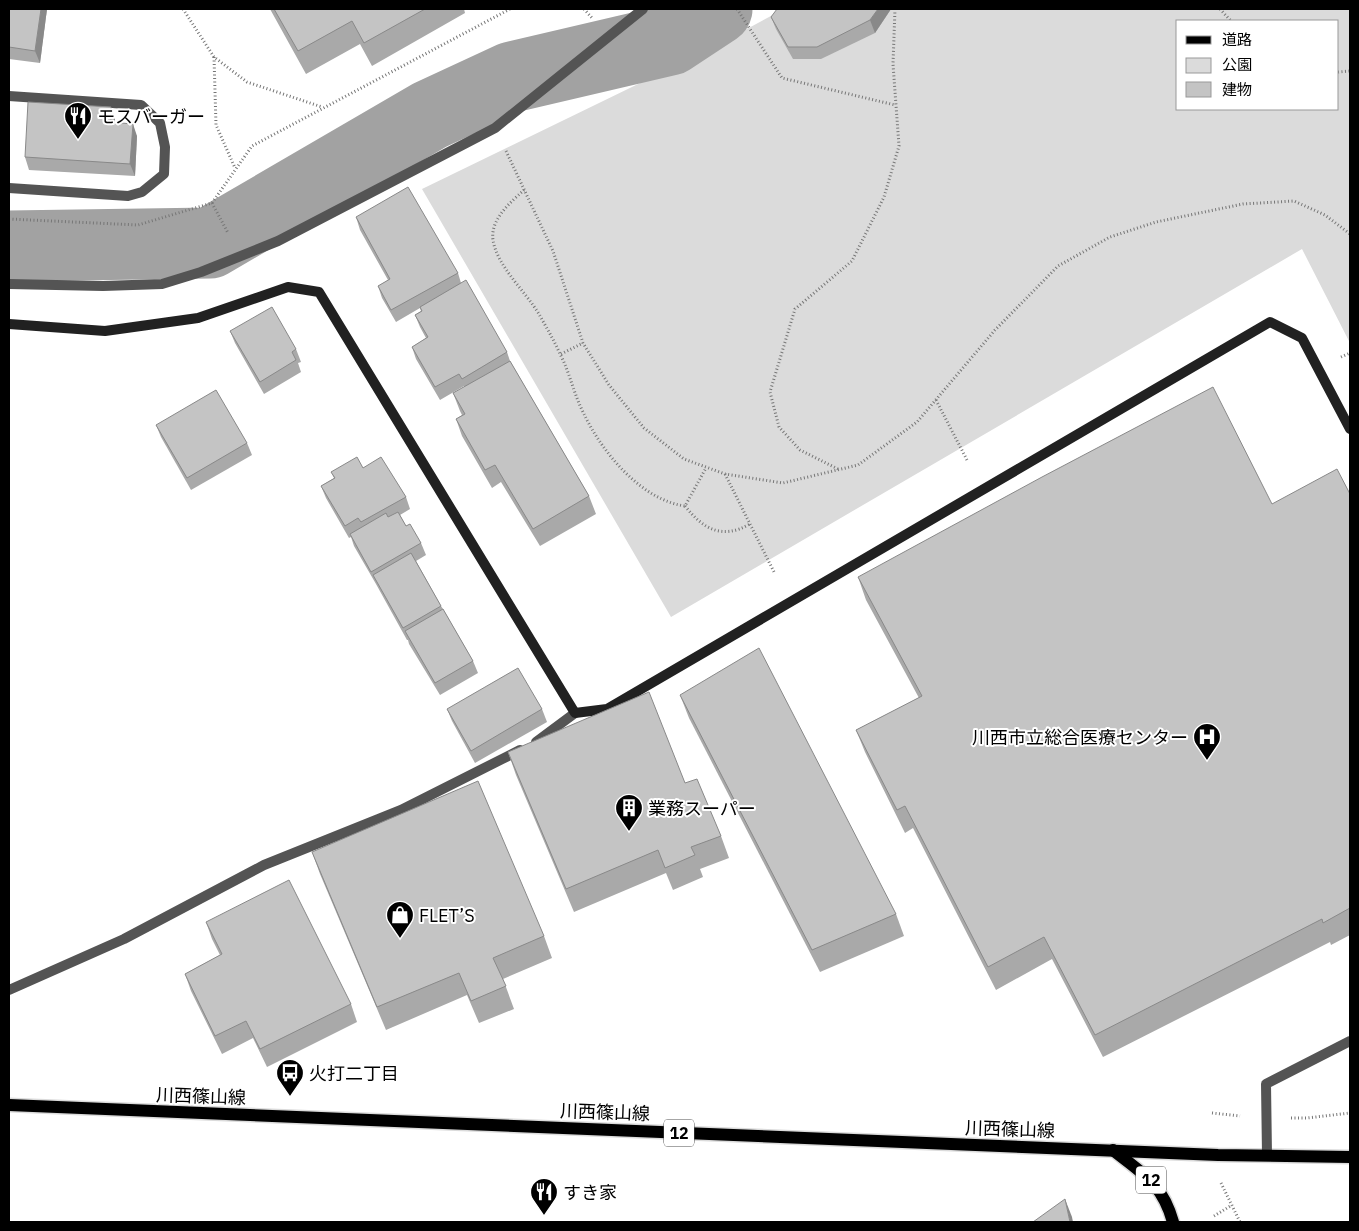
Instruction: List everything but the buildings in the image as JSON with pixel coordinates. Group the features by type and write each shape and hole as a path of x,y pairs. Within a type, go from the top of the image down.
{"main road":[{"name":"川西篠山線","path":"9,1105 1267,1156 1350,1157"},
{"name":"12","path":"1113,1150 1154,1183 1167,1203 1173,1222"}],"street":[{"path":"9,284 103,286 162,284 200,272 278,241 495,128 643,9"},
{"path":"9,96 141,105 160,123 165,146 164,174 142,192 128,196 9,188"},
{"path":"9,324 105,331 198,318 288,286 319,292 575,713"},
{"path":"9,990 124,940 264,865 401,810 542,739 575,713 607,709 1270,322 1302,338 1350,429"},
{"path":"1267,1156 1266,1084 1350,1041"}],"path":[{"path":"183,9 214,57 247,82 323,107"},
{"path":"9,219 138,225 212,203 252,146 510,9"},
{"path":"737,9 782,78 895,105"},
{"path":"839,469 800,450 779,427 770,392 795,309 852,261 884,197 899,146 893,64 895,9"},
{"path":"1220,9 1230,20"},
{"path":"214,57 216,125 236,168"},
{"path":"495,128 554,251 583,343 609,385 644,428 684,459 725,474 783,483 858,465 917,422 995,330 1058,266 1110,238 1156,222 1243,204 1294,201 1325,215 1350,234"},
{"path":"524,190 504,208 496,221 493,238 499,257 508,272 530,298 560,354 584,414 599,440 616,463 644,488 675,504 685,506 695,519 705,527 732,532 750,524"},
{"path":"212,203 229,235"},
{"path":"560,354 583,343"},
{"path":"1341,358 1350,353"},
{"path":"936,400 967,460"},
{"path":"685,506 706,468"},
{"path":"725,474 774,572"},
{"path":"1221,1183 1240,1222"},
{"path":"1214,1216 1232,1205"}],"green space":[{"path":"784,9 1350,9 1350,343 1302,249 671,617 422,189 706,51"}],"waterway":[{"path":"9,246 210,243 430,115 512,77 670,40 717,9"}],"place":[{"name":"モスバーガー","path":"78,140"},
{"name":"川西市立総合医療センター","path":"1207,761"},
{"name":"業務スーパー","path":"629,832"},
{"name":"FLET’S","path":"400,939"},
{"name":"火打二丁目","path":"290,1097"},
{"name":"すき家","path":"544,1216"}]}
